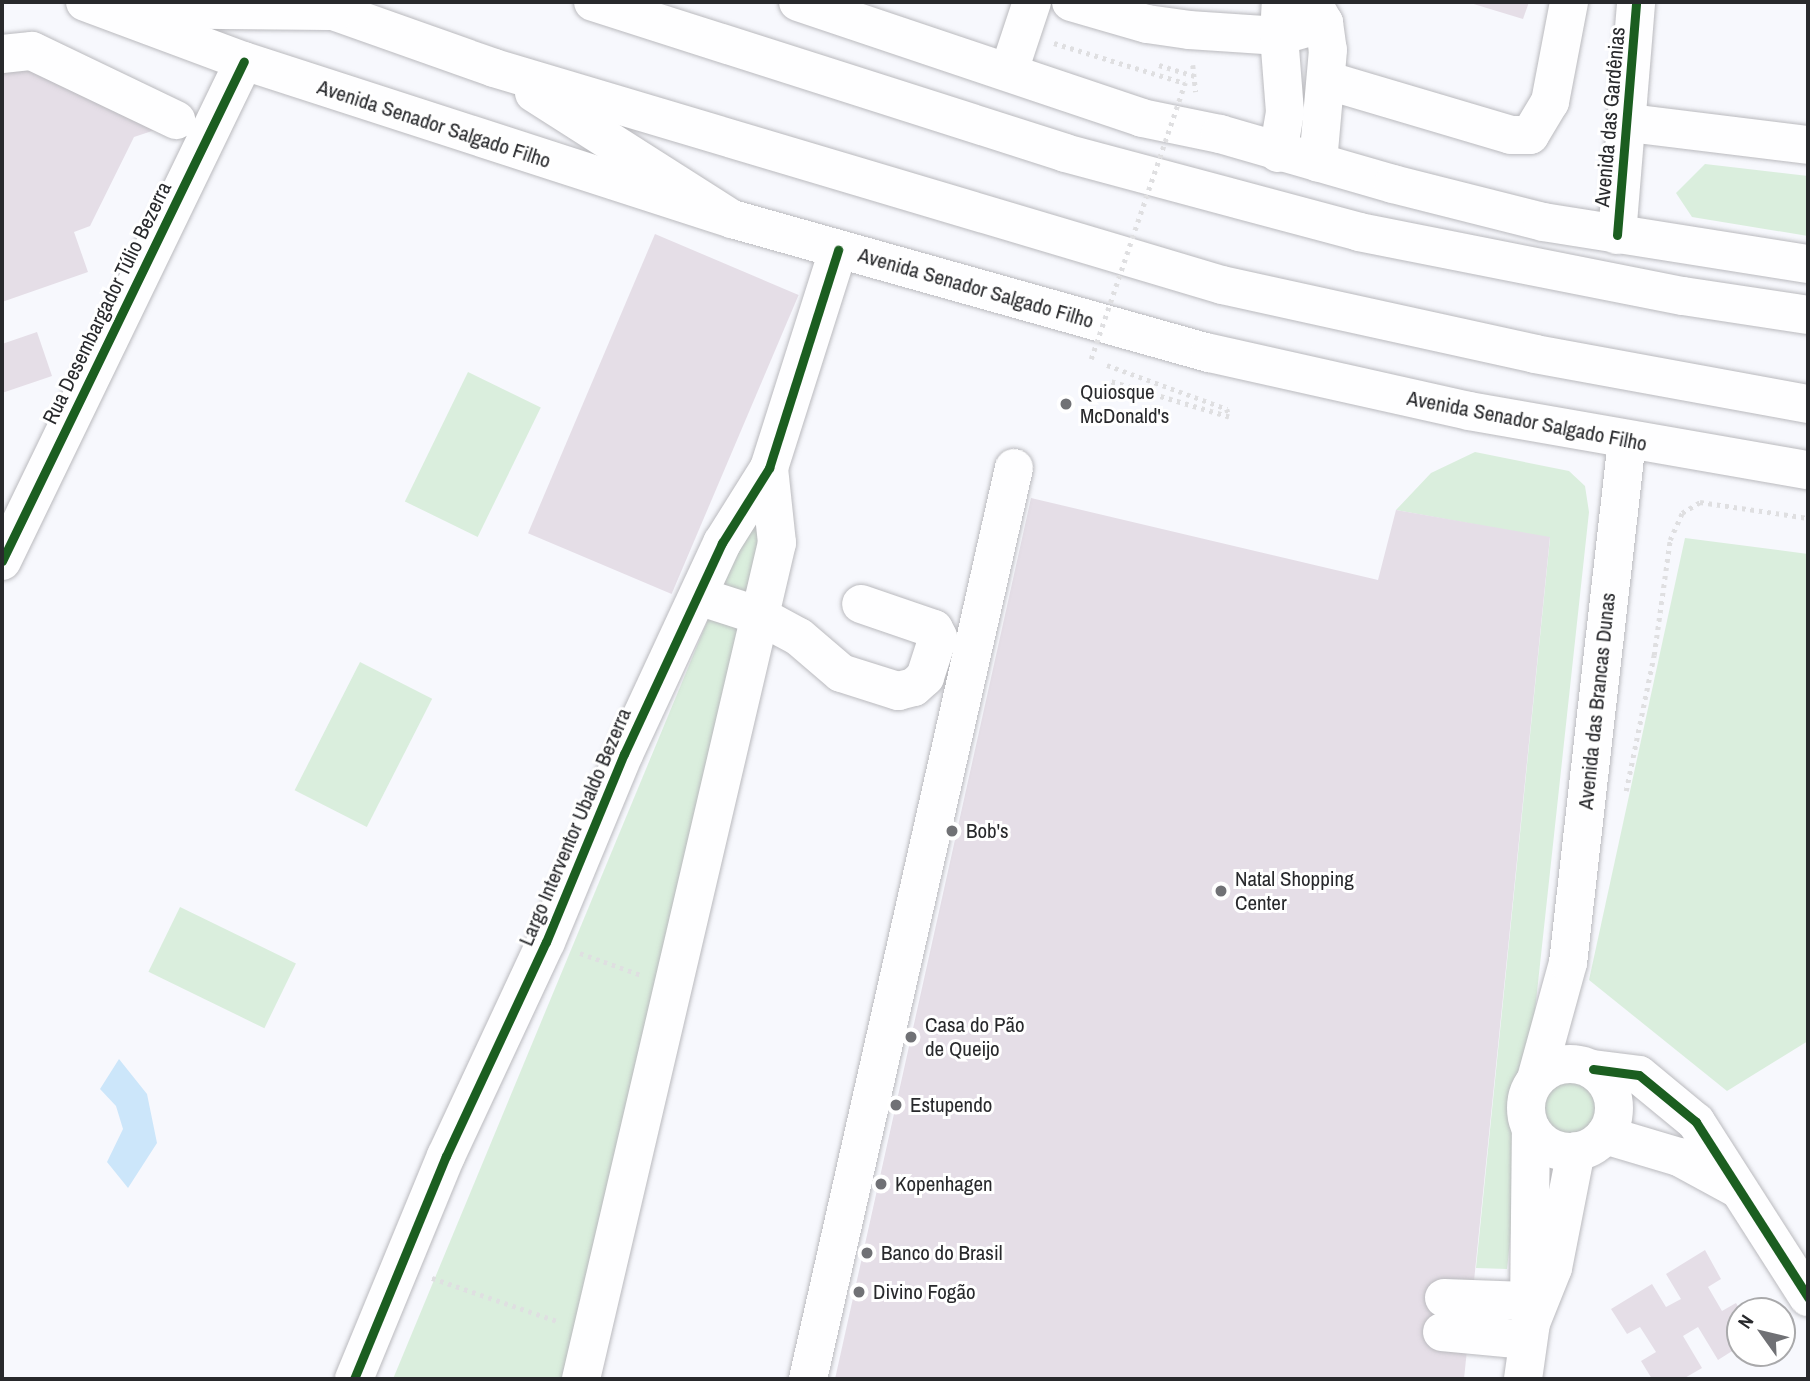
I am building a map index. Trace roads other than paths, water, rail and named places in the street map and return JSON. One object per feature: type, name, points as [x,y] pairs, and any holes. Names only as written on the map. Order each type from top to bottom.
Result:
[{"type":"main road","points":[[593,2],[1065,153],[1359,232],[1683,296],[1808,316]]},
{"type":"main road","points":[[798,2],[1142,118],[1220,134],[1278,153],[1543,222],[1808,264]]},
{"type":"main road","points":[[1009,71],[1032,2]]},
{"type":"main road","points":[[1071,2],[1147,24],[1280,19],[1318,12],[1329,81],[1318,163]]},
{"type":"main road","points":[[1329,81],[1511,135],[1530,135],[1550,102],[1569,2]]},
{"type":"main road","name":"Avenida das Gardênias","points":[[1617,235],[1629,123],[1636,2]]},
{"type":"main road","points":[[98,6],[322,6],[494,68],[1222,285],[1535,354],[1808,404]]},
{"type":"main road","name":"Avenida Senador Salgado Filho","points":[[98,6],[244,61],[732,219],[1257,365],[1627,440],[1808,471]]},
{"type":"main road","points":[[1278,153],[1285,112],[1280,19]]},
{"type":"main road","points":[[2,54],[32,51],[176,120]]},
{"type":"main road","name":"Rua Desembargador Túlio Bezerra","points":[[2,561],[244,61]]},
{"type":"main road","points":[[494,68],[732,219]]},
{"type":"main road","points":[[1629,123],[1808,145]]},
{"type":"main road","name":"Largo Interventor Ubaldo Bezerra","points":[[354,1379],[446,1156],[546,942],[694,603],[742,506],[769,468],[838,250]]},
{"type":"main road","name":"Avenida das Brancas Dunas","points":[[1536,1079],[1568,963],[1627,440]]},
{"type":"main road","name":"Largo Interventor Ubaldo Bezerra","points":[[581,1379],[777,543],[769,468]]},
{"type":"main road","points":[[808,1379],[1014,468]]},
{"type":"main road","points":[[694,603],[758,626],[796,657],[820,659],[841,673],[898,691],[914,687],[925,677],[938,636],[934,628],[861,604]]},
{"type":"main road","name":"Avenida das Brancas Dunas","points":[[1568,963],[1584,1067]]},
{"type":"main road","points":[[1523,1379],[1528,1321],[1531,1129],[1527,1101],[1536,1079],[1554,1067],[1627,1071],[1661,1091],[1696,1122],[1808,1297]]},
{"type":"main road","points":[[1528,1321],[1553,1268],[1590,1143],[1614,1105],[1610,1090],[1584,1067]]},
{"type":"main road","points":[[1531,1129],[1555,1150],[1590,1143],[1679,1157],[1740,1190]]},
{"type":"main road","points":[[1443,1315],[1528,1321]]},
{"type":"water","points":[[119,1059],[147,1094],[157,1143],[128,1188],[107,1162],[123,1129],[116,1106],[100,1089]]},
{"type":"place","name":"Quiosque McDonald's","points":[[1066,404]]},
{"type":"place","name":"Bob's","points":[[952,831]]},
{"type":"place","name":"Natal Shopping Center","points":[[1221,891]]},
{"type":"place","name":"Casa do Pão de Queijo","points":[[911,1037]]},
{"type":"place","name":"Estupendo","points":[[896,1105]]},
{"type":"place","name":"Kopenhagen","points":[[881,1184]]},
{"type":"place","name":"Banco do Brasil","points":[[867,1253]]},
{"type":"place","name":"Divino Fogão","points":[[859,1292]]}]
